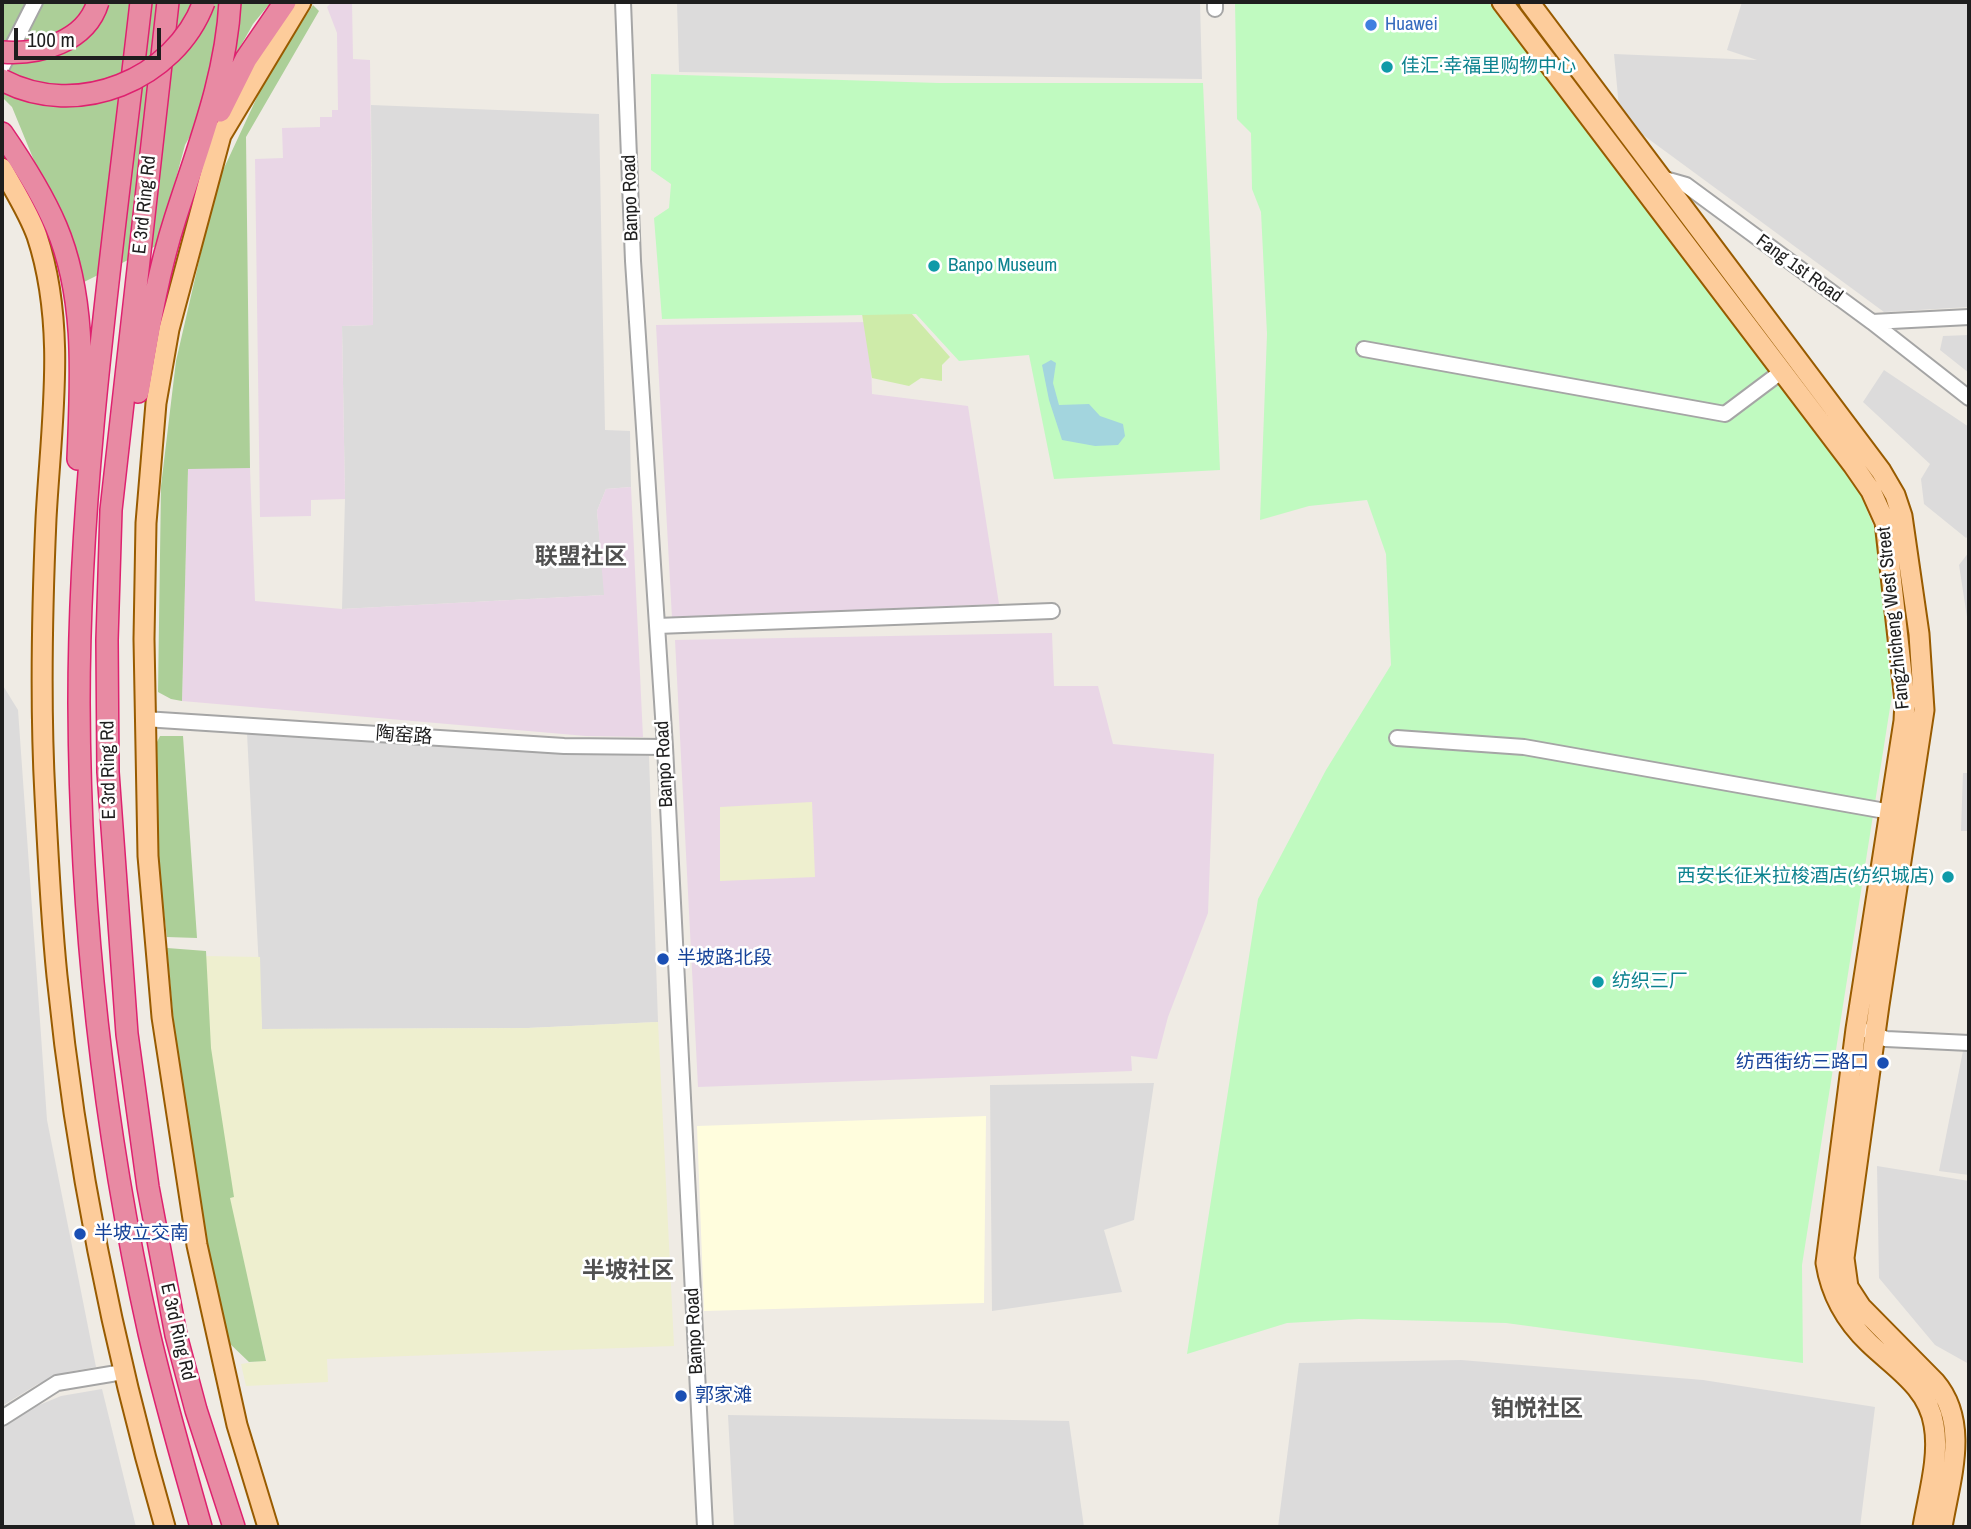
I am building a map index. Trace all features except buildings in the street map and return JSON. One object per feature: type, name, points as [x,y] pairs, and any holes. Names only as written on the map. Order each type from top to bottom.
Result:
[{"type":"highway","points":[[2,52],[30,54],[55,46],[79,31],[98,2]]},
{"type":"highway","points":[[108,295],[103,259],[127,2]]},
{"type":"highway","name":"E 3rd Ring Rd","points":[[141,2],[88,499],[79,700],[86,865],[108,1102],[149,1332],[201,1527]]},
{"type":"highway","name":"E 3rd Ring Rd","points":[[168,2],[111,510],[107,640],[108,772],[127,1034],[148,1187],[176,1335],[196,1410],[234,1527]]},
{"type":"highway","points":[[2,80],[41,93],[72,96],[123,85],[147,73],[176,49],[191,29],[204,2]]},
{"type":"highway","points":[[111,510],[127,457],[153,303],[175,220],[202,147],[220,76],[230,2]]},
{"type":"highway","points":[[202,147],[246,59],[285,2]]},
{"type":"highway","points":[[2,133],[36,187],[56,227],[73,285],[81,354],[70,648],[79,700]]},
{"type":"main road","points":[[268,1527],[237,1425],[197,1245],[176,1126],[152,911],[144,719],[146,523],[156,403],[169,329],[220,135],[301,2]]},
{"type":"main road","name":"Fangzhicheng West Street","points":[[1502,2],[1881,471],[1899,504],[1919,634],[1924,710],[1826,1264],[1829,1279],[1846,1317],[1912,1382],[1931,1409],[1935,1446],[1923,1527]]},
{"type":"main road","name":"Fangzhicheng West Street","points":[[1529,2],[1781,372],[1864,479],[1885,522],[1905,701],[1866,1030],[1845,1271],[1848,1287],[1861,1307],[1945,1393],[1951,1409],[1956,1440],[1942,1527]]},
{"type":"main road","points":[[2,168],[36,234],[49,283],[56,341],[46,522],[43,663],[45,792],[55,949],[81,1154],[100,1268],[122,1372],[165,1527]]},
{"type":"street","points":[[2,67],[36,2]]},
{"type":"street","name":"Banpo Road","points":[[623,2],[633,261],[665,747],[705,1527]]},
{"type":"street","name":"Fang 1st Road","points":[[1650,182],[1686,185],[1872,322],[1969,398]]},
{"type":"street","points":[[1872,322],[1969,317]]},
{"type":"street","points":[[1364,349],[1725,414],[1781,372]]},
{"type":"street","points":[[657,626],[1052,611]]},
{"type":"street","name":"陶窑路","points":[[144,719],[564,746],[665,747]]},
{"type":"street","points":[[1397,738],[1524,747],[1891,812]]},
{"type":"street","points":[[1866,1030],[1886,1040],[1969,1043]]},
{"type":"street","points":[[2,1418],[57,1383],[122,1372]]},
{"type":"shaded area","points":[[332,2],[352,2],[353,59],[370,60],[373,325],[342,326],[345,499],[311,500],[311,516],[260,517],[255,159],[283,158],[282,128],[320,127],[320,117],[332,117],[332,110],[338,110],[337,33],[327,7]]},
{"type":"shaded area","points":[[677,2],[1200,2],[1202,79],[679,72]]},
{"type":"shaded area","points":[[1742,2],[1969,2],[1969,307],[1884,312],[1620,118],[1614,54],[1757,60],[1727,50]]},
{"type":"shaded area","points":[[371,105],[599,114],[605,430],[630,431],[631,487],[606,489],[597,511],[605,595],[342,609],[345,499],[342,326],[373,325]]},
{"type":"shaded area","points":[[870,322],[872,394],[968,406],[999,604],[672,618],[656,325]]},
{"type":"shaded area","points":[[1969,335],[1969,373],[1940,350],[1943,336]]},
{"type":"shaded area","points":[[1884,370],[1969,427],[1969,535],[1966,538],[1924,504],[1921,479],[1930,464],[1863,402]]},
{"type":"shaded area","points":[[188,468],[250,468],[255,601],[342,609],[604,595],[597,511],[606,489],[631,487],[643,737],[586,736],[182,701]]},
{"type":"shaded area","points":[[1969,552],[1969,630],[1959,565]]},
{"type":"shaded area","points":[[1052,633],[1054,686],[1098,686],[1113,744],[1214,754],[1208,913],[1168,1017],[1157,1059],[1131,1056],[1132,1071],[698,1087],[675,640]]},
{"type":"shaded area","points":[[2,684],[18,710],[47,1120],[96,1367],[68,1372],[38,1384],[2,1406]]},
{"type":"shaded area","points":[[247,733],[649,756],[658,1022],[528,1028],[262,1029]]},
{"type":"shaded area","points":[[1963,773],[1969,773],[1969,831],[1961,831]]},
{"type":"shaded area","points":[[1969,1021],[1969,1175],[1939,1171]]},
{"type":"shaded area","points":[[1154,1083],[1134,1220],[1104,1230],[1122,1292],[992,1311],[990,1085]]},
{"type":"shaded area","points":[[986,1116],[984,1303],[704,1311],[697,1126]]},
{"type":"shaded area","points":[[1877,1166],[1969,1181],[1969,1364],[1935,1345],[1879,1278]]},
{"type":"shaded area","points":[[1461,1360],[1703,1380],[1875,1407],[1860,1527],[1278,1527],[1299,1363]]},
{"type":"shaded area","points":[[102,1389],[136,1527],[2,1527],[2,1427],[32,1408],[61,1396]]},
{"type":"shaded area","points":[[728,1415],[1069,1421],[1084,1527],[734,1527]]},
{"type":"green space","points":[[2,2],[271,2],[253,24],[185,145],[158,245],[84,282],[12,107],[2,97]]},
{"type":"green space","points":[[1235,2],[1488,2],[1855,481],[1876,532],[1892,695],[1802,1265],[1803,1363],[1506,1323],[1359,1319],[1287,1323],[1187,1354],[1258,899],[1326,770],[1391,665],[1386,554],[1367,500],[1309,506],[1260,520],[1267,334],[1261,212],[1252,189],[1251,133],[1237,119]]},
{"type":"green space","points":[[313,5],[319,11],[246,137],[250,468],[188,469],[182,701],[171,699],[158,692],[161,486],[176,361],[217,183],[266,78]]},
{"type":"green space","name":"Banpo Museum","points":[[651,74],[939,83],[1203,83],[1220,470],[1054,479],[1029,355],[959,361],[916,314],[662,319],[654,218],[669,208],[671,184],[651,170]]},
{"type":"green space","points":[[862,314],[912,314],[950,357],[942,365],[942,381],[921,378],[909,386],[872,378]]},
{"type":"green space","points":[[160,736],[183,736],[197,938],[167,937],[159,873],[153,750]]},
{"type":"green space","points":[[812,802],[815,877],[720,881],[720,807]]},
{"type":"green space","points":[[167,948],[206,951],[211,1048],[234,1197],[230,1198],[266,1361],[249,1362],[227,1341],[201,1227],[180,1091]]},
{"type":"green space","points":[[203,956],[260,957],[262,1029],[528,1028],[658,1022],[674,1346],[327,1359],[328,1382],[246,1386],[241,1364],[266,1360],[229,1198],[211,1062]]},
{"type":"water","points":[[1051,360],[1056,363],[1053,383],[1059,405],[1089,404],[1100,416],[1123,424],[1125,436],[1118,445],[1095,446],[1062,440],[1049,400],[1042,365]]},
{"type":"place","name":"Huawei","points":[[1371,25]]},
{"type":"place","name":"佳汇·幸福里购物中心","points":[[1387,67]]},
{"type":"place","name":"Banpo Museum","points":[[934,266]]},
{"type":"place","name":"西安长征米拉梭酒店(纺织城店)","points":[[1948,877]]},
{"type":"place","name":"半坡路北段","points":[[663,959]]},
{"type":"place","name":"纺织三厂","points":[[1598,982]]},
{"type":"place","name":"纺西街纺三路口","points":[[1883,1063]]},
{"type":"place","name":"半坡立交南","points":[[80,1234]]},
{"type":"place","name":"郭家滩","points":[[681,1396]]},
{"type":"district","name":"联盟社区","points":[[581,558]]},
{"type":"district","name":"半坡社区","points":[[628,1272]]},
{"type":"district","name":"铂悦社区","points":[[1537,1410]]}]
